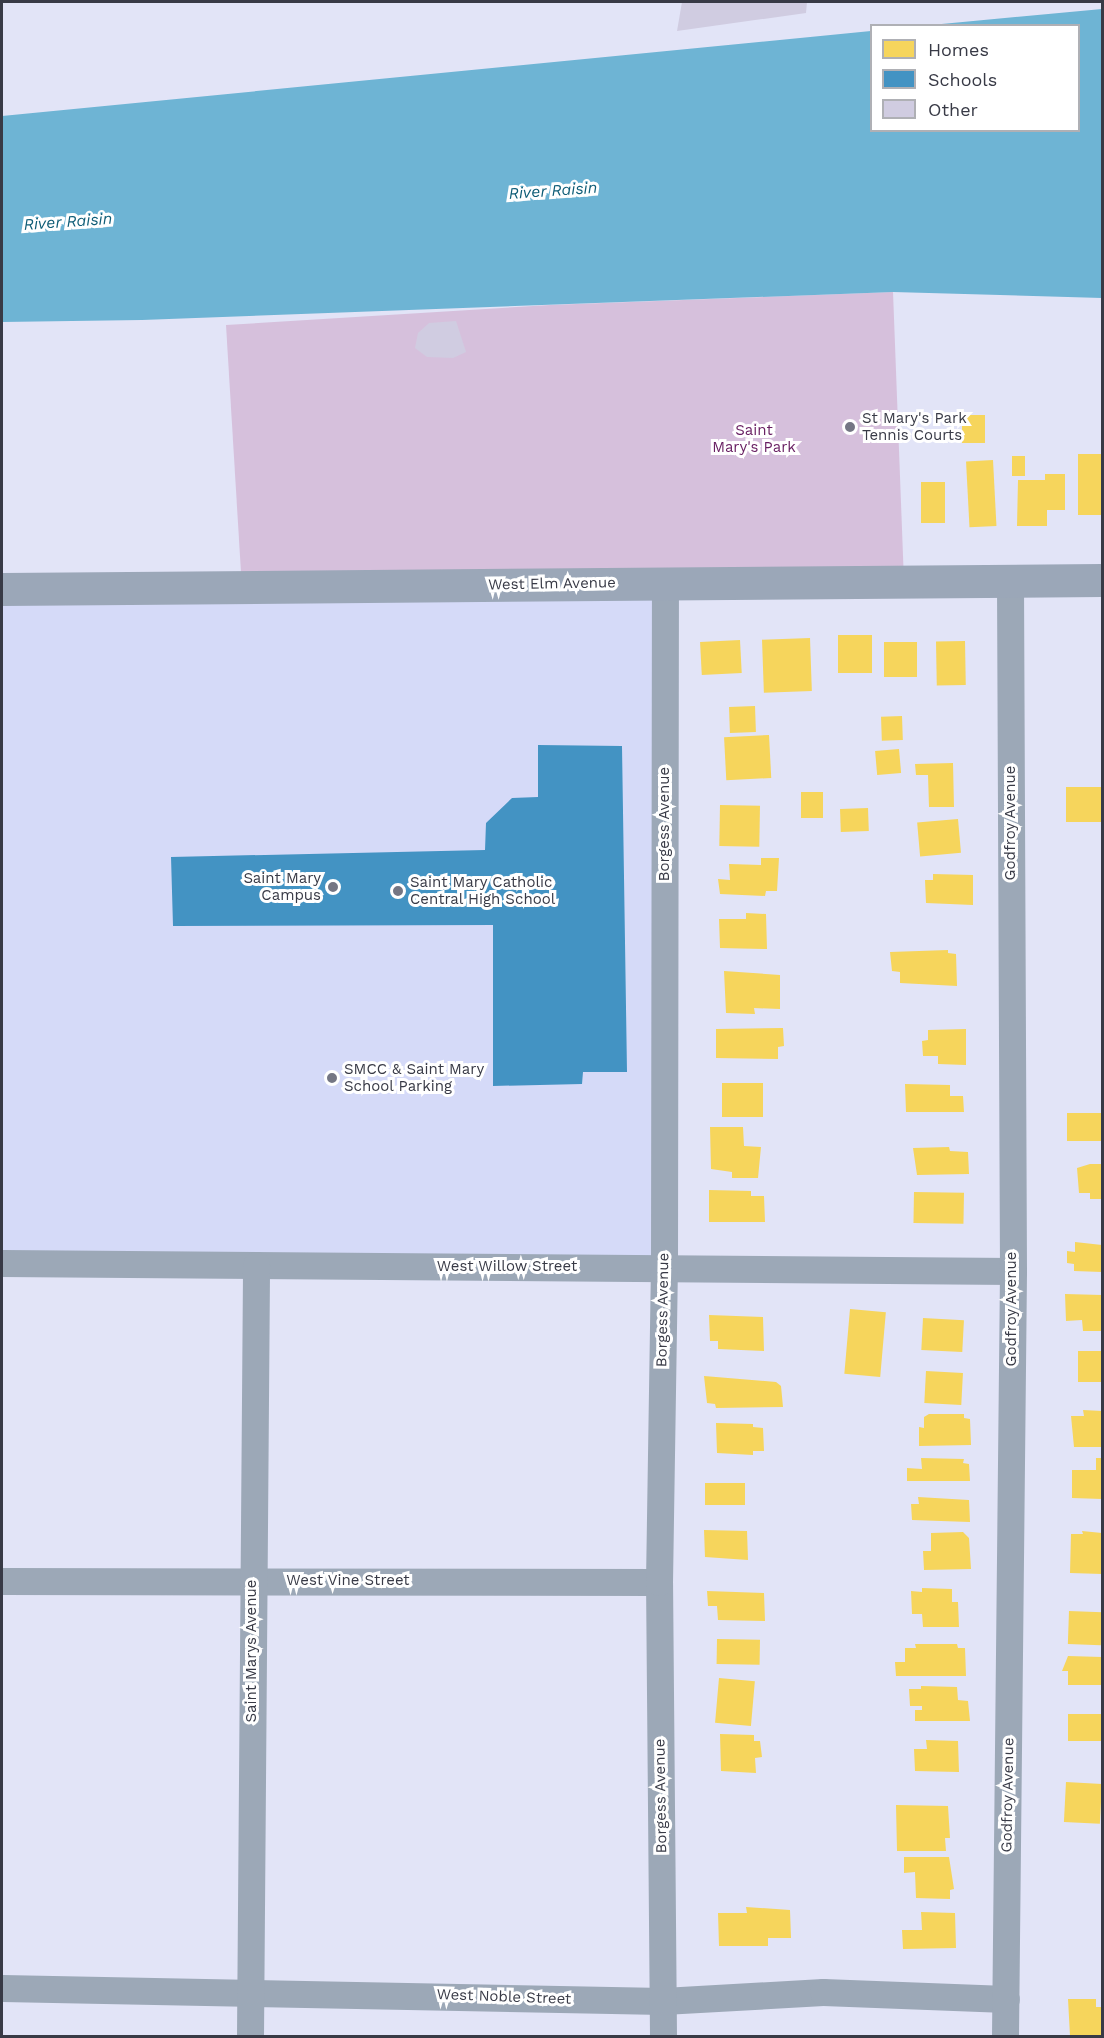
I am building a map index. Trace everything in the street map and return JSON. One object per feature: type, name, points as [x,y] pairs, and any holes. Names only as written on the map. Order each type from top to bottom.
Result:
[{"type":"street","name":"West Elm Avenue","points":[[2,589],[1102,580]]},
{"type":"street","name":"Godfroy Avenue","points":[[1005,2037],[1013,1271],[1010,581]]},
{"type":"street","name":"Borgess Avenue","points":[[663,2037],[659,1582],[664,1268],[665,583]]},
{"type":"street","name":"West Willow Street","points":[[2,1263],[1013,1271]]},
{"type":"street","name":"Saint Marys Avenue","points":[[250,2037],[256,1265]]},
{"type":"street","name":"West Vine Street","points":[[2,1581],[659,1582]]},
{"type":"street","name":"West Noble Street","points":[[2,1988],[250,1990],[663,2001],[822,1992],[1006,1999]]},
{"type":"shaded area","name":"Saint Mary Campus","points":[[2,583],[665,583],[665,1268],[2,1268]]},
{"type":"green space","name":"Saint Mary's Park","points":[[893,292],[904,582],[242,589],[226,325],[550,305]]},
{"type":"water","name":"River Raisin","points":[[1102,9],[1102,298],[893,292],[142,320],[2,322],[2,116],[870,31],[870,132],[1080,132],[1080,24],[942,24]]},
{"type":"building: Homes","points":[[962,415],[985,415],[985,443],[962,443]]},
{"type":"building: Homes","points":[[1078,454],[1102,454],[1102,515],[1078,515]]},
{"type":"building: Homes","points":[[1012,456],[1025,456],[1025,476],[1012,476]]},
{"type":"building: Homes","points":[[993,460],[996,526],[969,527],[966,461]]},
{"type":"building: Homes","points":[[1045,474],[1065,474],[1065,510],[1047,510],[1047,526],[1017,526],[1018,480],[1045,480]]},
{"type":"building: Homes","points":[[921,482],[945,482],[945,523],[921,523]]},
{"type":"building: Homes","points":[[838,635],[872,635],[872,673],[838,673]]},
{"type":"building: Homes","points":[[810,638],[812,691],[764,693],[762,640]]},
{"type":"building: Homes","points":[[740,640],[742,673],[702,675],[700,642]]},
{"type":"building: Homes","points":[[965,641],[966,685],[937,685],[936,642]]},
{"type":"building: Homes","points":[[884,642],[917,642],[917,677],[884,677]]},
{"type":"building: Homes","points":[[755,706],[756,732],[730,733],[729,707]]},
{"type":"building: Homes","points":[[902,716],[903,740],[882,741],[881,717]]},
{"type":"building: Homes","points":[[769,735],[771,778],[726,780],[724,737]]},
{"type":"building: Homes","points":[[899,749],[901,773],[877,775],[875,751]]},
{"type":"building: Homes","points":[[953,763],[954,807],[929,807],[928,775],[916,775],[915,764]]},
{"type":"building: Homes","points":[[1066,787],[1102,787],[1102,822],[1066,822]]},
{"type":"building: Homes","points":[[801,792],[823,792],[823,818],[801,818]]},
{"type":"building: Homes","points":[[720,805],[760,806],[759,847],[719,846]]},
{"type":"building: Homes","points":[[868,808],[869,831],[841,832],[840,809]]},
{"type":"building: Homes","points":[[958,819],[961,853],[920,856],[917,823]]},
{"type":"building: Homes","points":[[761,858],[779,858],[777,891],[766,891],[765,896],[720,894],[718,879],[730,880],[729,864],[761,865]]},
{"type":"building: Homes","points":[[933,874],[973,875],[973,905],[926,903],[925,880],[933,880]]},
{"type":"building: Homes","points":[[746,913],[766,914],[767,949],[720,948],[719,919],[746,919]]},
{"type":"building: Homes","points":[[948,950],[948,953],[956,954],[957,986],[900,983],[900,972],[892,971],[890,952]]},
{"type":"building: Homes","points":[[724,971],[780,975],[780,1009],[754,1008],[755,1014],[726,1013]]},
{"type":"building: Homes","points":[[783,1028],[784,1046],[778,1047],[778,1059],[716,1058],[716,1029]]},
{"type":"building: Homes","points":[[966,1029],[966,1065],[938,1064],[938,1056],[923,1056],[922,1041],[928,1040],[928,1030]]},
{"type":"building: Homes","points":[[722,1083],[763,1083],[763,1117],[722,1117]]},
{"type":"building: Homes","points":[[905,1084],[950,1085],[950,1096],[963,1096],[964,1112],[906,1112]]},
{"type":"building: Homes","points":[[1067,1113],[1102,1113],[1102,1141],[1067,1141]]},
{"type":"building: Homes","points":[[710,1127],[743,1127],[744,1146],[761,1147],[758,1178],[732,1178],[732,1172],[711,1169]]},
{"type":"building: Homes","points":[[949,1147],[950,1151],[968,1152],[969,1174],[917,1175],[913,1148]]},
{"type":"building: Homes","points":[[1090,1164],[1102,1164],[1102,1199],[1090,1199],[1090,1193],[1079,1193],[1077,1168]]},
{"type":"building: Homes","points":[[709,1190],[751,1191],[751,1196],[764,1196],[765,1222],[709,1222]]},
{"type":"building: Homes","points":[[914,1192],[964,1193],[963,1224],[913,1223]]},
{"type":"building: Homes","points":[[1075,1242],[1102,1245],[1102,1272],[1074,1271],[1074,1264],[1067,1263],[1067,1251],[1075,1252]]},
{"type":"building: Homes","points":[[1065,1294],[1102,1295],[1102,1331],[1083,1331],[1082,1320],[1066,1321]]},
{"type":"building: Homes","points":[[850,1309],[886,1312],[880,1377],[844,1374]]},
{"type":"building: Homes","points":[[709,1315],[763,1317],[764,1351],[718,1349],[718,1341],[710,1341]]},
{"type":"building: Homes","points":[[923,1318],[964,1320],[962,1352],[921,1350]]},
{"type":"building: Homes","points":[[1078,1351],[1102,1351],[1102,1382],[1078,1382]]},
{"type":"building: Homes","points":[[926,1371],[963,1373],[961,1405],[924,1403]]},
{"type":"building: Homes","points":[[704,1376],[776,1382],[781,1386],[783,1407],[716,1408],[715,1404],[707,1403]]},
{"type":"building: Homes","points":[[1083,1410],[1102,1411],[1102,1447],[1074,1447],[1071,1416],[1084,1416]]},
{"type":"building: Homes","points":[[929,1414],[964,1414],[964,1418],[970,1419],[971,1445],[919,1446],[919,1427],[924,1428],[924,1417]]},
{"type":"building: Homes","points":[[716,1423],[753,1424],[753,1427],[763,1428],[764,1451],[753,1451],[753,1455],[717,1453]]},
{"type":"building: Homes","points":[[921,1458],[964,1459],[963,1463],[969,1464],[970,1481],[907,1481],[907,1468],[922,1469]]},
{"type":"building: Homes","points":[[1096,1458],[1102,1458],[1102,1499],[1072,1498],[1072,1470],[1096,1470]]},
{"type":"building: Homes","points":[[705,1483],[745,1483],[745,1505],[705,1505]]},
{"type":"building: Homes","points":[[918,1497],[969,1500],[970,1522],[912,1520],[911,1504],[919,1504]]},
{"type":"building: Homes","points":[[704,1530],[747,1531],[748,1560],[705,1557]]},
{"type":"building: Homes","points":[[1082,1531],[1102,1533],[1102,1574],[1070,1573],[1071,1534],[1083,1534]]},
{"type":"building: Homes","points":[[963,1532],[969,1538],[971,1569],[924,1570],[923,1551],[931,1551],[931,1533]]},
{"type":"building: Homes","points":[[922,1588],[952,1589],[952,1602],[958,1602],[959,1627],[923,1627],[922,1614],[912,1614],[911,1591],[922,1592]]},
{"type":"building: Homes","points":[[707,1591],[764,1593],[765,1621],[718,1620],[717,1606],[708,1606]]},
{"type":"building: Homes","points":[[1069,1611],[1102,1612],[1101,1645],[1068,1644]]},
{"type":"building: Homes","points":[[717,1639],[760,1640],[760,1665],[717,1664]]},
{"type":"building: Homes","points":[[915,1644],[957,1644],[958,1648],[965,1648],[966,1676],[896,1676],[895,1662],[905,1662],[905,1648],[916,1648]]},
{"type":"building: Homes","points":[[1068,1656],[1102,1657],[1102,1685],[1068,1685],[1068,1671],[1062,1671]]},
{"type":"building: Homes","points":[[719,1678],[755,1681],[751,1726],[715,1723]]},
{"type":"building: Homes","points":[[921,1686],[957,1687],[958,1700],[968,1701],[970,1721],[915,1721],[915,1710],[922,1710],[922,1706],[910,1706],[909,1689],[921,1689]]},
{"type":"building: Homes","points":[[1068,1714],[1102,1714],[1102,1741],[1068,1741]]},
{"type":"building: Homes","points":[[720,1734],[754,1735],[754,1741],[760,1741],[762,1757],[755,1758],[756,1773],[721,1771]]},
{"type":"building: Homes","points":[[926,1740],[958,1741],[959,1772],[915,1771],[914,1749],[927,1749]]},
{"type":"building: Homes","points":[[1066,1782],[1102,1784],[1100,1824],[1064,1822]]},
{"type":"building: Homes","points":[[896,1805],[948,1806],[950,1838],[945,1838],[946,1851],[897,1851]]},
{"type":"building: Homes","points":[[904,1857],[949,1857],[954,1889],[950,1890],[950,1899],[916,1898],[915,1872],[904,1873]]},
{"type":"building: Homes","points":[[746,1907],[790,1910],[791,1938],[768,1938],[768,1946],[719,1946],[718,1913],[747,1913]]},
{"type":"building: Homes","points":[[921,1912],[955,1913],[956,1948],[903,1949],[902,1930],[922,1930]]},
{"type":"building: Homes","points":[[1068,1999],[1096,1999],[1096,2007],[1101,2007],[1102,2036],[1070,2036]]},
{"type":"building: Schools","name":"Saint Mary Catholic Central High School","points":[[538,745],[622,746],[627,1072],[583,1072],[582,1084],[493,1086],[493,925],[173,926],[171,857],[485,850],[486,823],[512,798],[538,797]]},
{"type":"building: Other","points":[[682,2],[807,2],[806,13],[677,31]]},
{"type":"building: Other","points":[[456,321],[466,352],[453,358],[427,357],[415,348],[418,333],[429,323]]},
{"type":"place","name":"St Mary's Park Tennis Courts","points":[[850,427]]},
{"type":"place","name":"Saint Mary Campus","points":[[333,887]]},
{"type":"place","name":"Saint Mary Catholic Central High School","points":[[398,891]]},
{"type":"place","name":"SMCC & Saint Mary School Parking","points":[[332,1078]]}]
